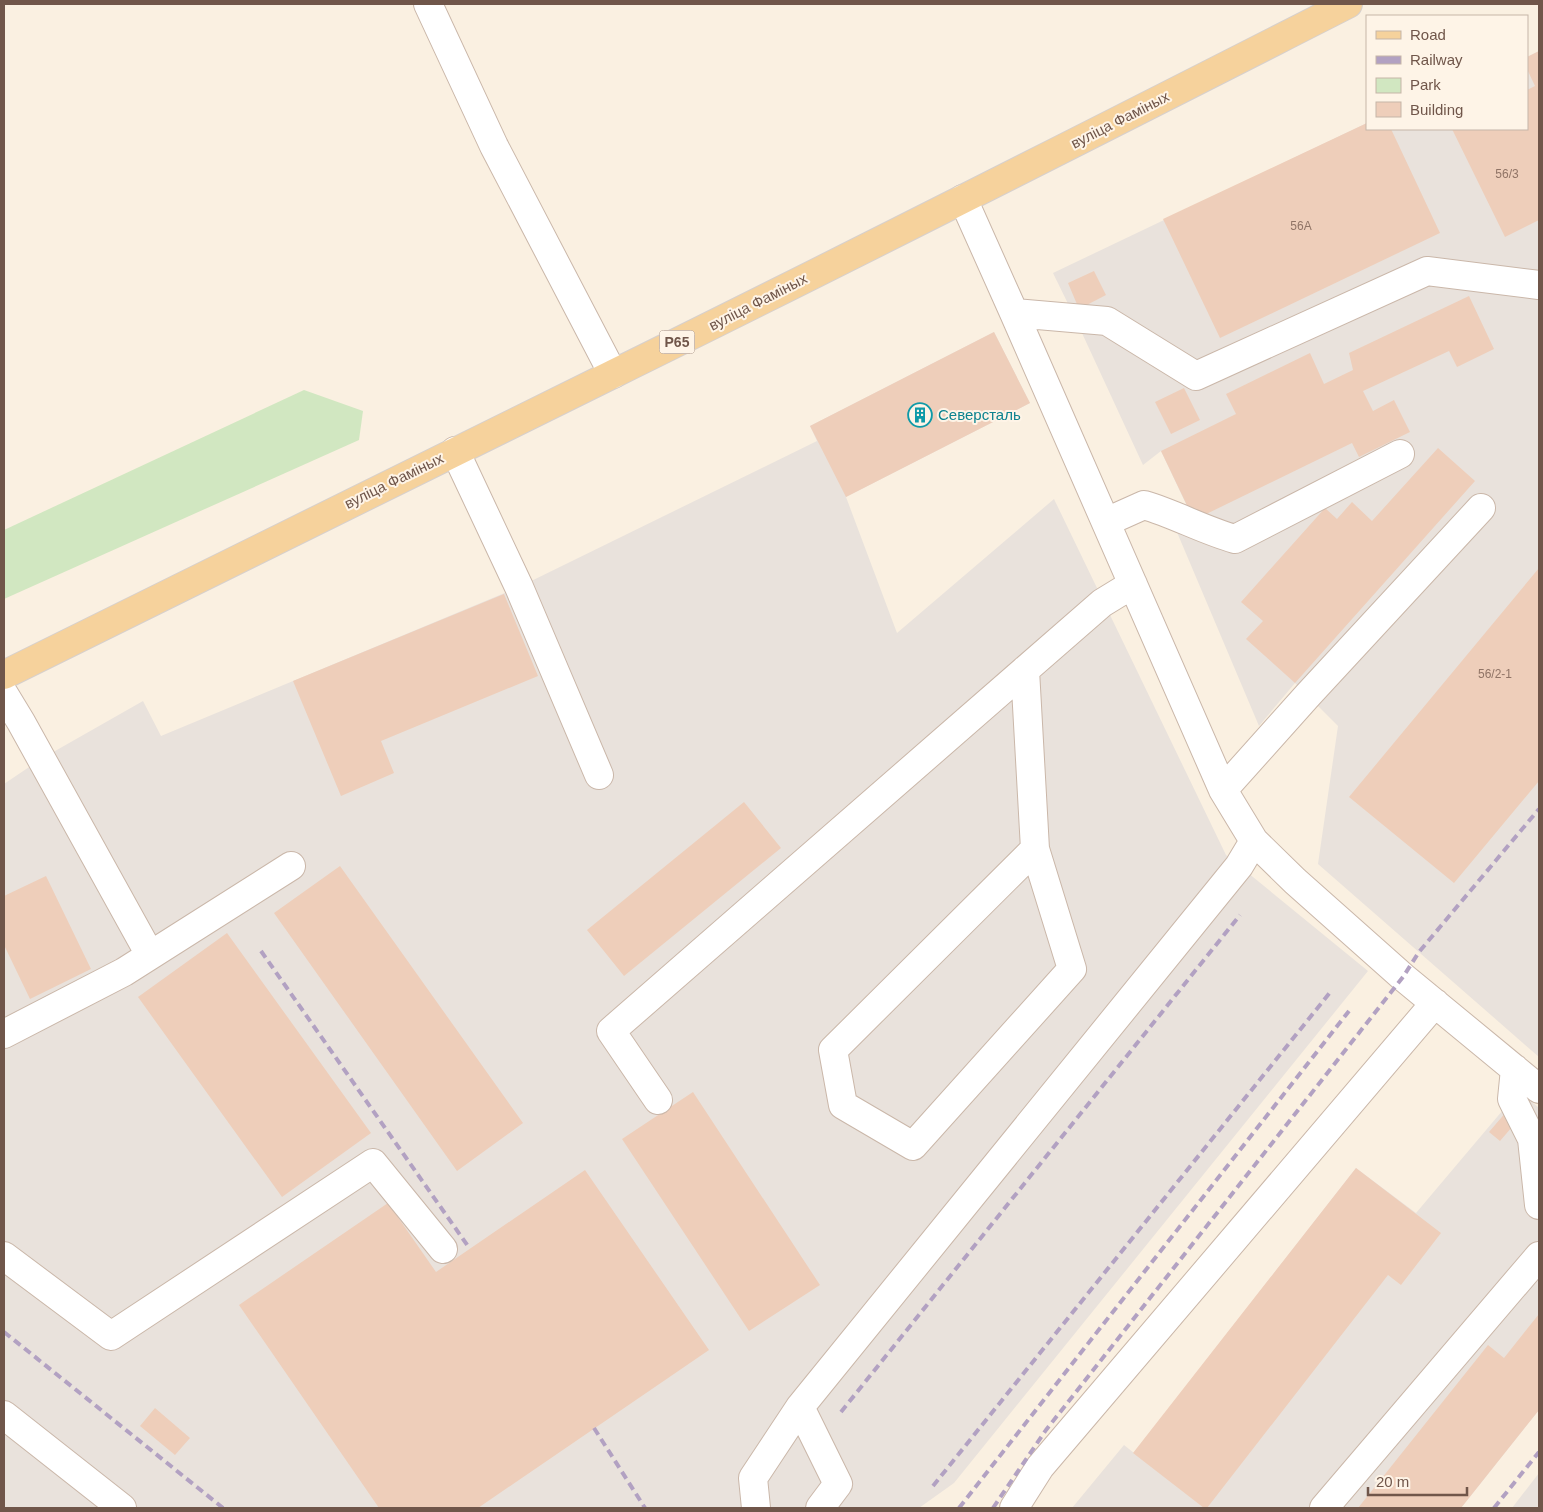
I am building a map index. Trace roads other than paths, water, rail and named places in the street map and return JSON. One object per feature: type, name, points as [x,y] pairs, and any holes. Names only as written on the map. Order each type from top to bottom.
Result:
[{"type":"main road","name":"вуліца Фаміных","points":[[4,675],[613,374],[1348,4]]},
{"type":"street","points":[[428,4],[494,146],[613,374]]},
{"type":"street","points":[[963,199],[1223,790],[1254,841],[1295,881],[1435,1003],[1539,1089]]},
{"type":"street","points":[[1014,313],[1108,322],[1196,376],[1427,270],[1539,285]]},
{"type":"street","points":[[454,451],[519,587],[599,775]]},
{"type":"street","points":[[1106,522],[1144,505],[1168,512],[1212,532],[1234,539],[1400,454]]},
{"type":"street","points":[[1223,790],[1481,508]]},
{"type":"street","points":[[658,1100],[612,1032],[1102,603],[1133,584]]},
{"type":"street","points":[[1025,670],[1035,849],[1072,969],[913,1146],[843,1105],[833,1050],[1035,849]]},
{"type":"street","points":[[4,694],[150,955]]},
{"type":"street","points":[[756,1508],[753,1478],[800,1407],[1239,866],[1254,841]]},
{"type":"street","points":[[4,1034],[124,972],[291,866]]},
{"type":"street","points":[[1014,1508],[1040,1467],[1435,1003]]},
{"type":"street","points":[[1515,1069],[1512,1099],[1532,1139],[1539,1205]]},
{"type":"street","points":[[4,1256],[111,1336],[373,1163],[443,1249]]},
{"type":"street","points":[[1324,1508],[1539,1256]]},
{"type":"street","points":[[800,1407],[838,1484],[820,1508]]},
{"type":"street","points":[[4,1415],[122,1508]]},
{"type":"railway","points":[[993,1508],[1046,1430],[1403,977],[1419,952],[1539,809]]},
{"type":"railway","points":[[841,1412],[1240,915]]},
{"type":"railway","points":[[261,951],[470,1249]]},
{"type":"railway","points":[[933,1486],[1332,990]]},
{"type":"railway","points":[[959,1508],[1349,1011]]},
{"type":"railway","points":[[4,1332],[223,1508]]},
{"type":"railway","points":[[594,1428],[645,1508]]},
{"type":"railway","points":[[1494,1508],[1539,1452]]},
{"type":"place","name":"Северсталь","points":[[920,415]]}]
